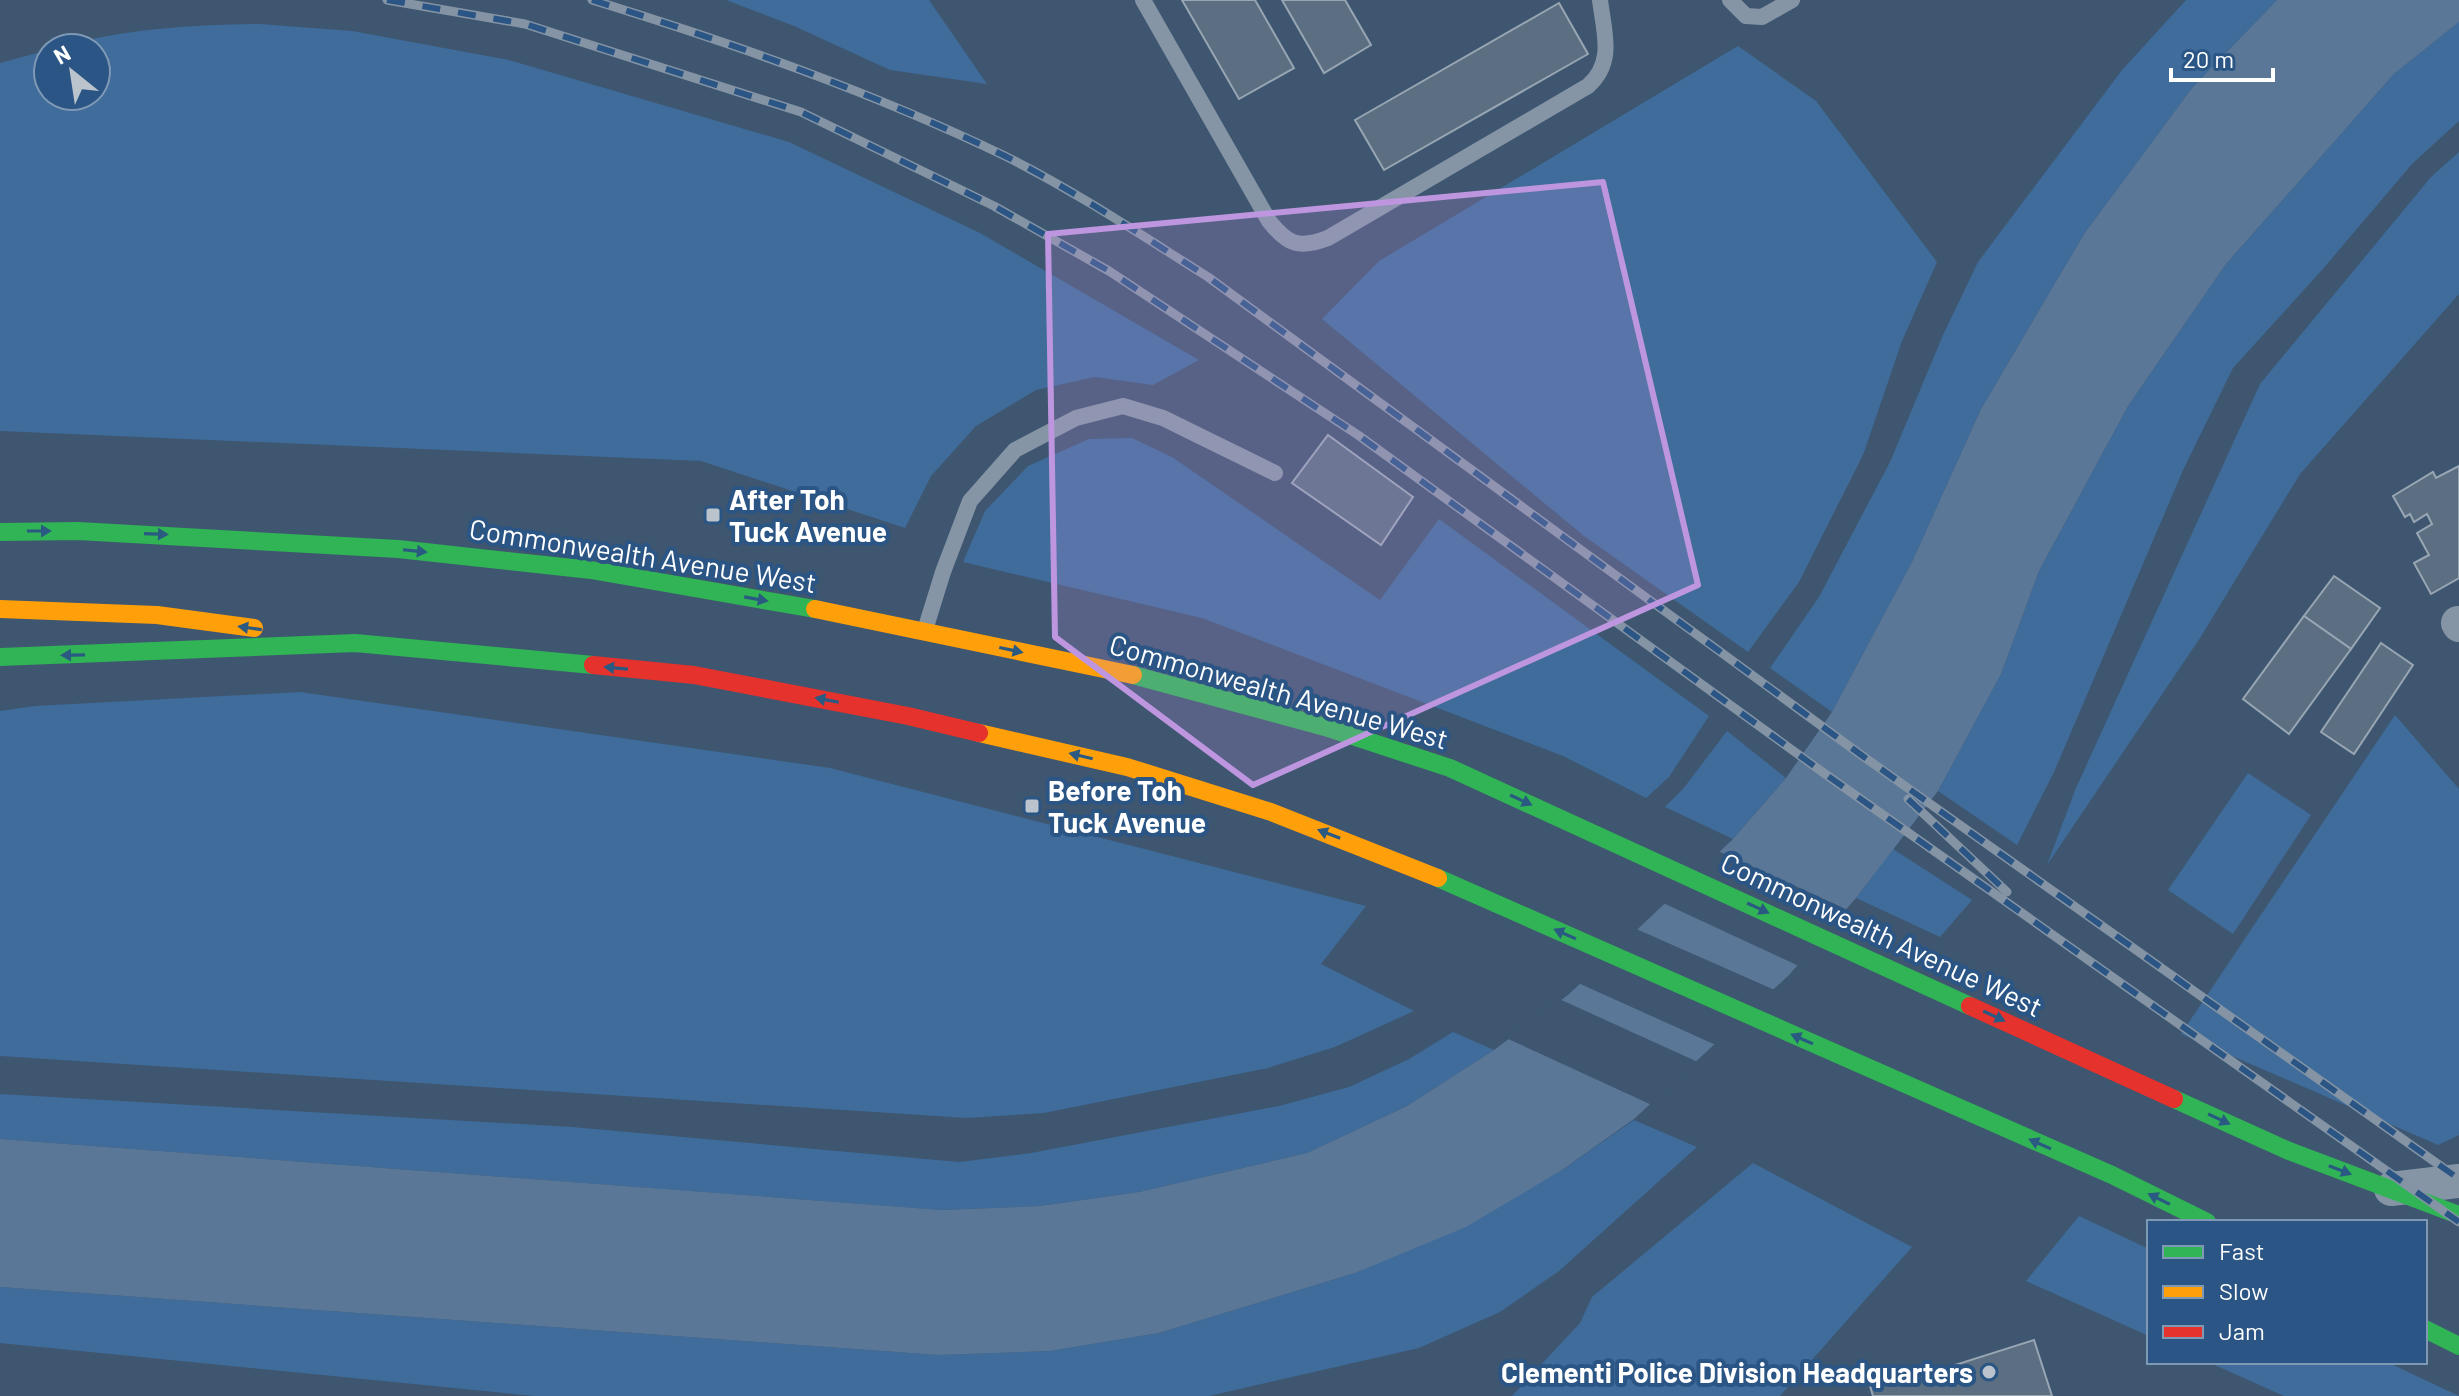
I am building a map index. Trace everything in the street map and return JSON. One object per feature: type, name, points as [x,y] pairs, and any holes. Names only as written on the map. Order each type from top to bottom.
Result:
[{"type":"main road","name":"Commonwealth Avenue West","points":[[0,532],[78,531],[208,537],[398,549],[576,568],[812,608],[1166,682],[1325,727],[1450,768],[2289,1151],[2459,1215]]},
{"type":"main road","points":[[0,609],[157,615],[355,643],[694,675],[908,716],[1127,767],[1271,812],[1401,862],[2112,1175],[2203,1220]]},
{"type":"main road","points":[[0,657],[355,643]]},
{"type":"main road","points":[[2427,1330],[2459,1346]]},
{"type":"street","points":[[2391,1189],[2459,1181]]},
{"type":"lane","points":[[1143,0],[1269,221],[1280,235],[1295,245],[1311,245],[1588,86],[1600,75],[1605,64],[1600,0]]},
{"type":"lane","points":[[1730,0],[1746,16],[1762,17],[1792,0]]},
{"type":"lane","points":[[925,632],[943,572],[970,501],[1015,450],[1076,418],[1123,406],[1163,418],[1275,473]]},
{"type":"highlighted area","points":[[1603,182],[1698,585],[1253,785],[1055,637],[1048,234]]},
{"type":"shaded area","points":[[726,0],[929,0],[987,84],[890,70],[794,26]]},
{"type":"shaded area","points":[[2186,0],[2277,0],[2192,88],[2084,234],[1981,409],[1912,562],[1832,712],[1770,668],[1819,597],[1890,462],[1943,335],[1978,262],[2122,70]]},
{"type":"shaded area","points":[[2277,0],[2459,0],[2459,22],[2394,74],[2226,264],[2128,406],[2039,571],[2001,674],[1938,791],[1856,898],[1789,975],[1634,1119],[1562,1170],[1466,1227],[1355,1273],[1159,1333],[1050,1351],[938,1355],[0,1287],[0,1139],[942,1210],[1040,1206],[1139,1192],[1307,1153],[1407,1106],[1494,1050],[1568,995],[1733,839],[1786,778],[1832,712],[1912,562],[1981,409],[2084,234],[2192,88]]},
{"type":"shaded area","points":[[2459,22],[2459,121],[2412,164],[2233,368],[2184,468],[2054,772],[2017,845],[1938,791],[2001,674],[2039,571],[2128,406],[2226,264],[2394,74]]},
{"type":"shaded area","points":[[259,24],[352,31],[509,60],[789,142],[980,233],[1199,360],[1153,385],[1095,377],[1036,390],[976,426],[931,476],[905,528],[701,461],[0,431],[0,63],[32,54],[32,112],[112,112],[112,35]]},
{"type":"shaded area","points":[[1738,46],[1816,101],[1937,262],[1902,341],[1863,455],[1799,582],[1748,652],[1584,536],[1322,319],[1379,261]]},
{"type":"shaded area","points":[[2459,152],[2459,294],[2300,474],[2200,638],[2047,865],[2076,788],[2260,384],[2431,177]]},
{"type":"shaded area","points":[[1132,438],[1172,457],[1380,600],[1439,519],[1709,716],[1669,777],[1646,798],[1563,756],[1202,618],[963,562],[985,511],[1028,466],[1089,439]]},
{"type":"shaded area","points":[[300,692],[830,768],[1366,906],[1321,964],[1414,1011],[1335,1047],[1268,1068],[1044,1113],[967,1118],[0,1056],[0,711],[35,706]]},
{"type":"shaded area","points":[[2395,715],[2459,789],[2459,1135],[2438,1145],[2181,1034]]},
{"type":"shaded area","points":[[1727,731],[1786,778],[1733,839],[1665,807],[1683,789]]},
{"type":"shaded area","points":[[2248,773],[2311,815],[2233,934],[2168,890]]},
{"type":"shaded area","points":[[1893,849],[1972,900],[1940,937],[1856,898]]},
{"type":"shaded area","points":[[1453,1032],[1494,1050],[1407,1106],[1307,1153],[1139,1192],[1040,1206],[941,1210],[0,1139],[0,1094],[572,1127],[959,1162],[1031,1153],[1279,1106],[1349,1087],[1409,1059]]},
{"type":"shaded area","points":[[1634,1120],[1697,1147],[1559,1271],[1500,1312],[1419,1348],[1209,1396],[534,1396],[0,1343],[0,1287],[938,1355],[1050,1351],[1159,1333],[1355,1273],[1562,1170]]},
{"type":"shaded area","points":[[1753,1163],[1912,1247],[1780,1396],[1512,1396],[1580,1323],[1592,1297]]},
{"type":"shaded area","points":[[2079,1216],[2147,1248],[2147,1335],[2026,1281]]},
{"type":"shaded area","points":[[2212,1364],[2391,1364],[2459,1396],[2284,1396]]},
{"type":"pier","points":[[1716,850],[1850,911],[1801,967],[1661,902]]},
{"type":"pier","points":[[1634,928],[1777,991],[1718,1046],[1576,982]]},
{"type":"pier","points":[[1557,998],[1700,1063],[1654,1106],[1504,1037]]},
{"type":"building","points":[[1182,0],[1255,0],[1294,68],[1239,99]]},
{"type":"building","points":[[1282,0],[1345,0],[1371,45],[1324,73]]},
{"type":"building","points":[[1559,3],[1588,54],[1384,170],[1355,120]]},
{"type":"building","points":[[1328,435],[1413,497],[1381,545],[1292,483]]},
{"type":"building","points":[[2459,466],[2459,578],[2431,594],[2414,563],[2429,555],[2417,533],[2432,524],[2427,514],[2414,522],[2410,514],[2405,517],[2393,496],[2433,472],[2436,478]]},
{"type":"building","points":[[2334,576],[2380,608],[2351,649],[2304,616]]},
{"type":"building","points":[[2304,616],[2351,649],[2289,734],[2243,699]]},
{"type":"building","points":[[2381,643],[2413,665],[2354,754],[2321,732]]},
{"type":"building","name":"Clementi Police Division Headquarters","points":[[2034,1340],[2052,1396],[1873,1396],[1868,1379],[1907,1366],[1911,1379]]},
{"type":"railway","points":[[387,0],[525,24],[801,112],[994,206],[1109,271],[1358,435],[1828,776],[2459,1222]]},
{"type":"railway","points":[[592,0],[749,51],[955,133],[1031,170],[1158,245],[1208,277],[1864,757],[2459,1179]]},
{"type":"railway","points":[[1908,799],[2007,892]]},
{"type":"traffic: fast","points":[[0,532],[78,531],[398,549],[591,570],[815,609]]},
{"type":"traffic: fast","points":[[0,657],[355,643],[593,665]]},
{"type":"traffic: fast","points":[[1133,675],[1325,727],[1450,768],[1970,1006]]},
{"type":"traffic: fast","points":[[1438,878],[2112,1175],[2203,1220]]},
{"type":"traffic: fast","points":[[2174,1099],[2289,1151],[2459,1215]]},
{"type":"traffic: fast","points":[[2427,1330],[2459,1346]]},
{"type":"traffic: slow","points":[[0,609],[157,615],[254,628]]},
{"type":"traffic: slow","points":[[815,609],[1133,675]]},
{"type":"traffic: slow","points":[[979,733],[1127,767],[1271,812],[1438,878]]},
{"type":"traffic: jam","points":[[593,665],[694,675],[908,716],[979,733]]},
{"type":"traffic: jam","points":[[1970,1006],[2174,1099]]},
{"type":"place","name":"After Toh Tuck Avenue","points":[[713,515]]},
{"type":"place","name":"Before Toh Tuck Avenue","points":[[1032,806]]},
{"type":"place","name":"Clementi Police Division Headquarters","points":[[1989,1372]]}]
